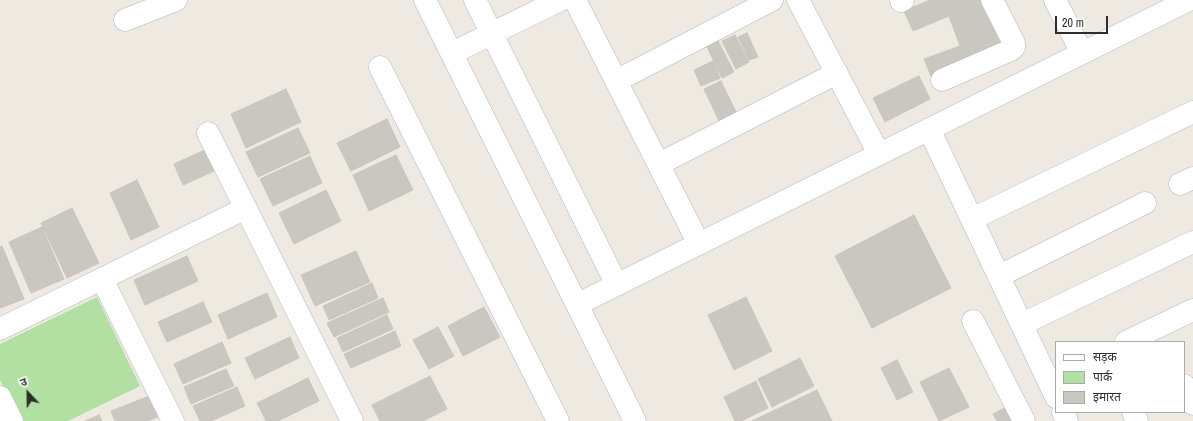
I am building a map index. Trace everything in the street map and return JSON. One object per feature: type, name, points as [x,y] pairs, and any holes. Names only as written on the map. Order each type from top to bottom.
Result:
[{"type":"street","points":[[125,20],[176,0]]},
{"type":"street","points":[[425,0],[578,304],[634,421]]},
{"type":"street","points":[[475,0],[617,285]]},
{"type":"street","points":[[452,53],[560,0]]},
{"type":"street","points":[[575,0],[699,244]]},
{"type":"street","points":[[616,80],[772,0]]},
{"type":"street","points":[[798,0],[879,154]]},
{"type":"street","points":[[942,80],[1011,50],[1014,47],[1014,43],[992,0]]},
{"type":"street","points":[[1055,0],[1082,53]]},
{"type":"street","points":[[578,304],[1189,0]]},
{"type":"street","points":[[380,67],[558,421]]},
{"type":"street","points":[[659,164],[836,73]]},
{"type":"street","points":[[972,219],[1193,112]]},
{"type":"street","points":[[930,129],[1022,324],[1053,384]]},
{"type":"street","points":[[208,133],[352,421]]},
{"type":"street","points":[[999,276],[1145,203]]},
{"type":"street","points":[[0,329],[246,208]]},
{"type":"street","points":[[1022,324],[1193,242]]},
{"type":"street","points":[[102,279],[173,421]]},
{"type":"street","points":[[1131,341],[1159,335],[1193,310]]},
{"type":"street","points":[[973,321],[1024,421]]},
{"type":"street","points":[[1185,387],[1193,404]]},
{"type":"street","points":[[0,397],[12,421]]},
{"type":"green space","points":[[97,297],[140,386],[68,421],[20,421],[0,380],[0,344]]},
{"type":"building","points":[[930,0],[980,0],[1003,49],[933,81],[924,59],[960,46],[949,16],[913,31],[904,11]]},
{"type":"building","points":[[747,33],[758,57],[749,60],[738,37]]},
{"type":"building","points":[[735,35],[749,62],[736,69],[722,41]]},
{"type":"building","points":[[718,41],[734,72],[722,78],[707,47]]},
{"type":"building","points":[[713,61],[720,78],[701,86],[694,70]]},
{"type":"building","points":[[919,76],[930,99],[885,122],[873,98]]},
{"type":"building","points":[[721,81],[736,112],[719,121],[704,89]]},
{"type":"building","points":[[286,89],[301,122],[246,148],[231,114]]},
{"type":"building","points":[[387,119],[400,147],[351,171],[337,143]]},
{"type":"building","points":[[298,128],[310,153],[258,177],[246,152]]},
{"type":"building","points":[[205,150],[214,171],[183,185],[174,164]]},
{"type":"building","points":[[396,155],[413,190],[369,211],[353,175]]},
{"type":"building","points":[[310,156],[322,183],[273,206],[260,179]]},
{"type":"building","points":[[137,180],[159,227],[131,240],[110,193]]},
{"type":"building","points":[[326,190],[341,221],[294,244],[279,213]]},
{"type":"building","points":[[72,208],[99,263],[67,278],[41,223]]},
{"type":"building","points":[[914,215],[951,288],[872,328],[835,256]]},
{"type":"building","points":[[42,227],[64,279],[31,293],[9,242]]},
{"type":"building","points":[[2,246],[24,299],[0,308],[0,247]]},
{"type":"building","points":[[356,251],[370,282],[315,306],[301,275]]},
{"type":"building","points":[[187,256],[198,281],[145,305],[134,280]]},
{"type":"building","points":[[372,283],[378,298],[329,320],[323,306]]},
{"type":"building","points":[[267,293],[277,317],[228,339],[218,315]]},
{"type":"building","points":[[746,297],[772,351],[734,370],[708,315]]},
{"type":"building","points":[[383,298],[389,312],[334,337],[327,323]]},
{"type":"building","points":[[203,302],[212,322],[167,342],[158,322]]},
{"type":"building","points":[[484,307],[500,337],[463,356],[448,326]]},
{"type":"building","points":[[387,315],[393,329],[343,352],[337,338]]},
{"type":"building","points":[[438,327],[454,356],[429,369],[413,340]]},
{"type":"building","points":[[395,331],[401,346],[351,368],[344,354]]},
{"type":"building","points":[[290,337],[299,358],[255,379],[245,358]]},
{"type":"building","points":[[222,342],[231,363],[183,384],[174,364]]},
{"type":"building","points":[[800,358],[814,386],[772,407],[758,379]]},
{"type":"building","points":[[897,360],[913,392],[897,400],[881,368]]},
{"type":"building","points":[[949,368],[969,407],[939,421],[920,382]]},
{"type":"building","points":[[226,369],[234,386],[191,404],[184,387]]},
{"type":"building","points":[[430,376],[447,409],[423,421],[380,421],[372,405]]},
{"type":"building","points":[[308,378],[319,401],[278,421],[266,421],[257,403]]},
{"type":"building","points":[[756,381],[768,408],[741,421],[735,421],[724,397]]},
{"type":"building","points":[[237,387],[245,406],[211,421],[200,421],[193,406]]},
{"type":"building","points":[[817,390],[832,421],[752,421]]},
{"type":"building","points":[[152,395],[160,416],[148,421],[115,421],[111,411]]},
{"type":"building","points":[[1006,407],[1013,421],[997,421],[993,414]]},
{"type":"building","points":[[99,415],[102,421],[85,421]]}]
